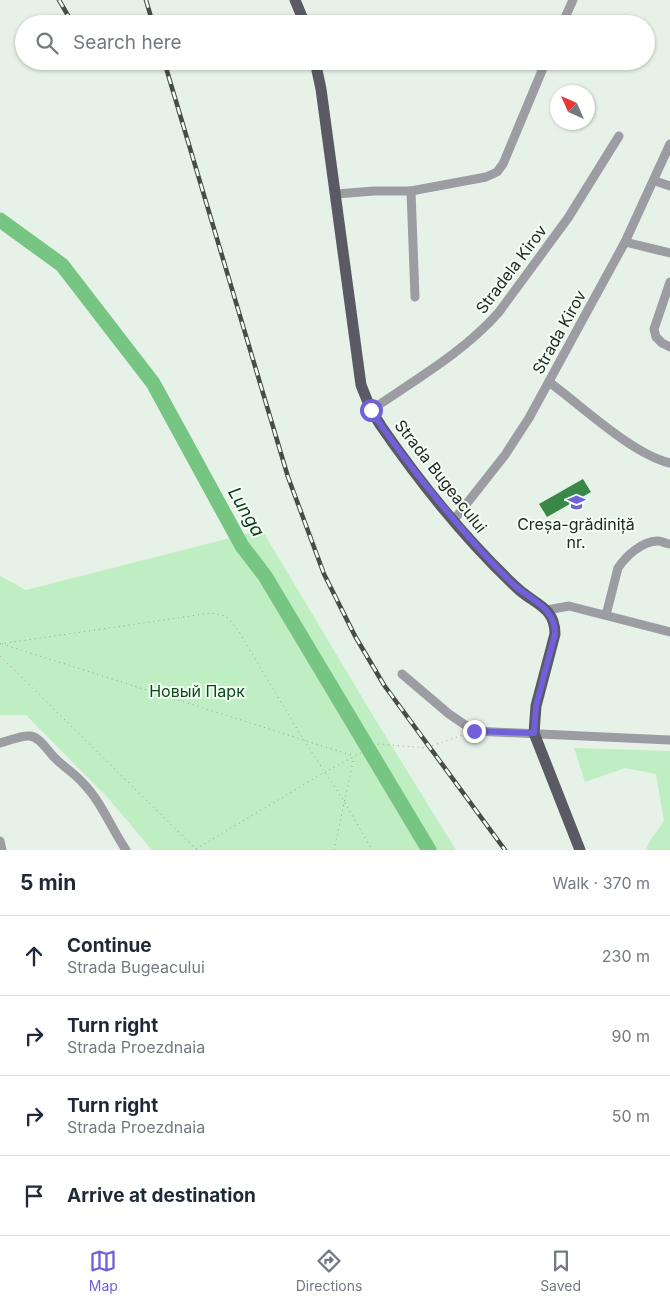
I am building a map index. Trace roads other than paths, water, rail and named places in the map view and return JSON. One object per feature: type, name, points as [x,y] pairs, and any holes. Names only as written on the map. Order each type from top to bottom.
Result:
[{"type":"main road","points":[[295,0],[301,15]]},
{"type":"main road","name":"Strada Bugeacului","points":[[316,70],[321,89],[336,194],[357,365],[361,385],[371,410],[453,521],[474,545],[520,591],[547,610]]},
{"type":"main road","points":[[547,610],[555,624],[555,634],[536,706],[534,733],[580,850]]},
{"type":"street","points":[[566,15],[573,0]]},
{"type":"street","points":[[336,194],[411,191],[486,177],[497,172],[503,164],[508,147],[542,70]]},
{"type":"street","name":"Stradela Kirov","points":[[371,410],[470,340],[493,319],[568,218],[619,136]]},
{"type":"street","name":"Strada Kirov","points":[[453,521],[505,455],[529,418],[625,242],[670,144]]},
{"type":"street","points":[[654,181],[670,186]]},
{"type":"street","points":[[411,191],[416,296]]},
{"type":"street","points":[[625,242],[670,253]]},
{"type":"street","points":[[670,282],[654,329],[656,337],[662,343],[670,346]]},
{"type":"street","points":[[549,382],[638,449],[670,463]]},
{"type":"street","points":[[606,615],[618,568],[622,562],[643,545],[658,541],[670,544]]},
{"type":"street","points":[[547,610],[569,606],[670,632]]},
{"type":"street","points":[[402,674],[449,714],[474,731],[669,740]]},
{"type":"street","points":[[0,743],[30,736],[36,738],[59,762],[82,781],[99,803],[107,820],[126,850]]},
{"type":"street","points":[[0,841],[2,850]]},
{"type":"waterway","name":"Lunga","points":[[0,220],[62,265],[153,383],[242,546],[265,576],[429,850]]},
{"type":"railway","points":[[59,0],[68,15]]},
{"type":"railway","points":[[146,0],[150,15]]},
{"type":"railway","points":[[167,70],[288,477],[324,574],[355,636],[384,685],[505,850]]},
{"type":"place","name":"Creșa-grădiniță nr.","points":[[576,503]]},
{"type":"park label","name":"Новый Парк","points":[[197,691]]}]
